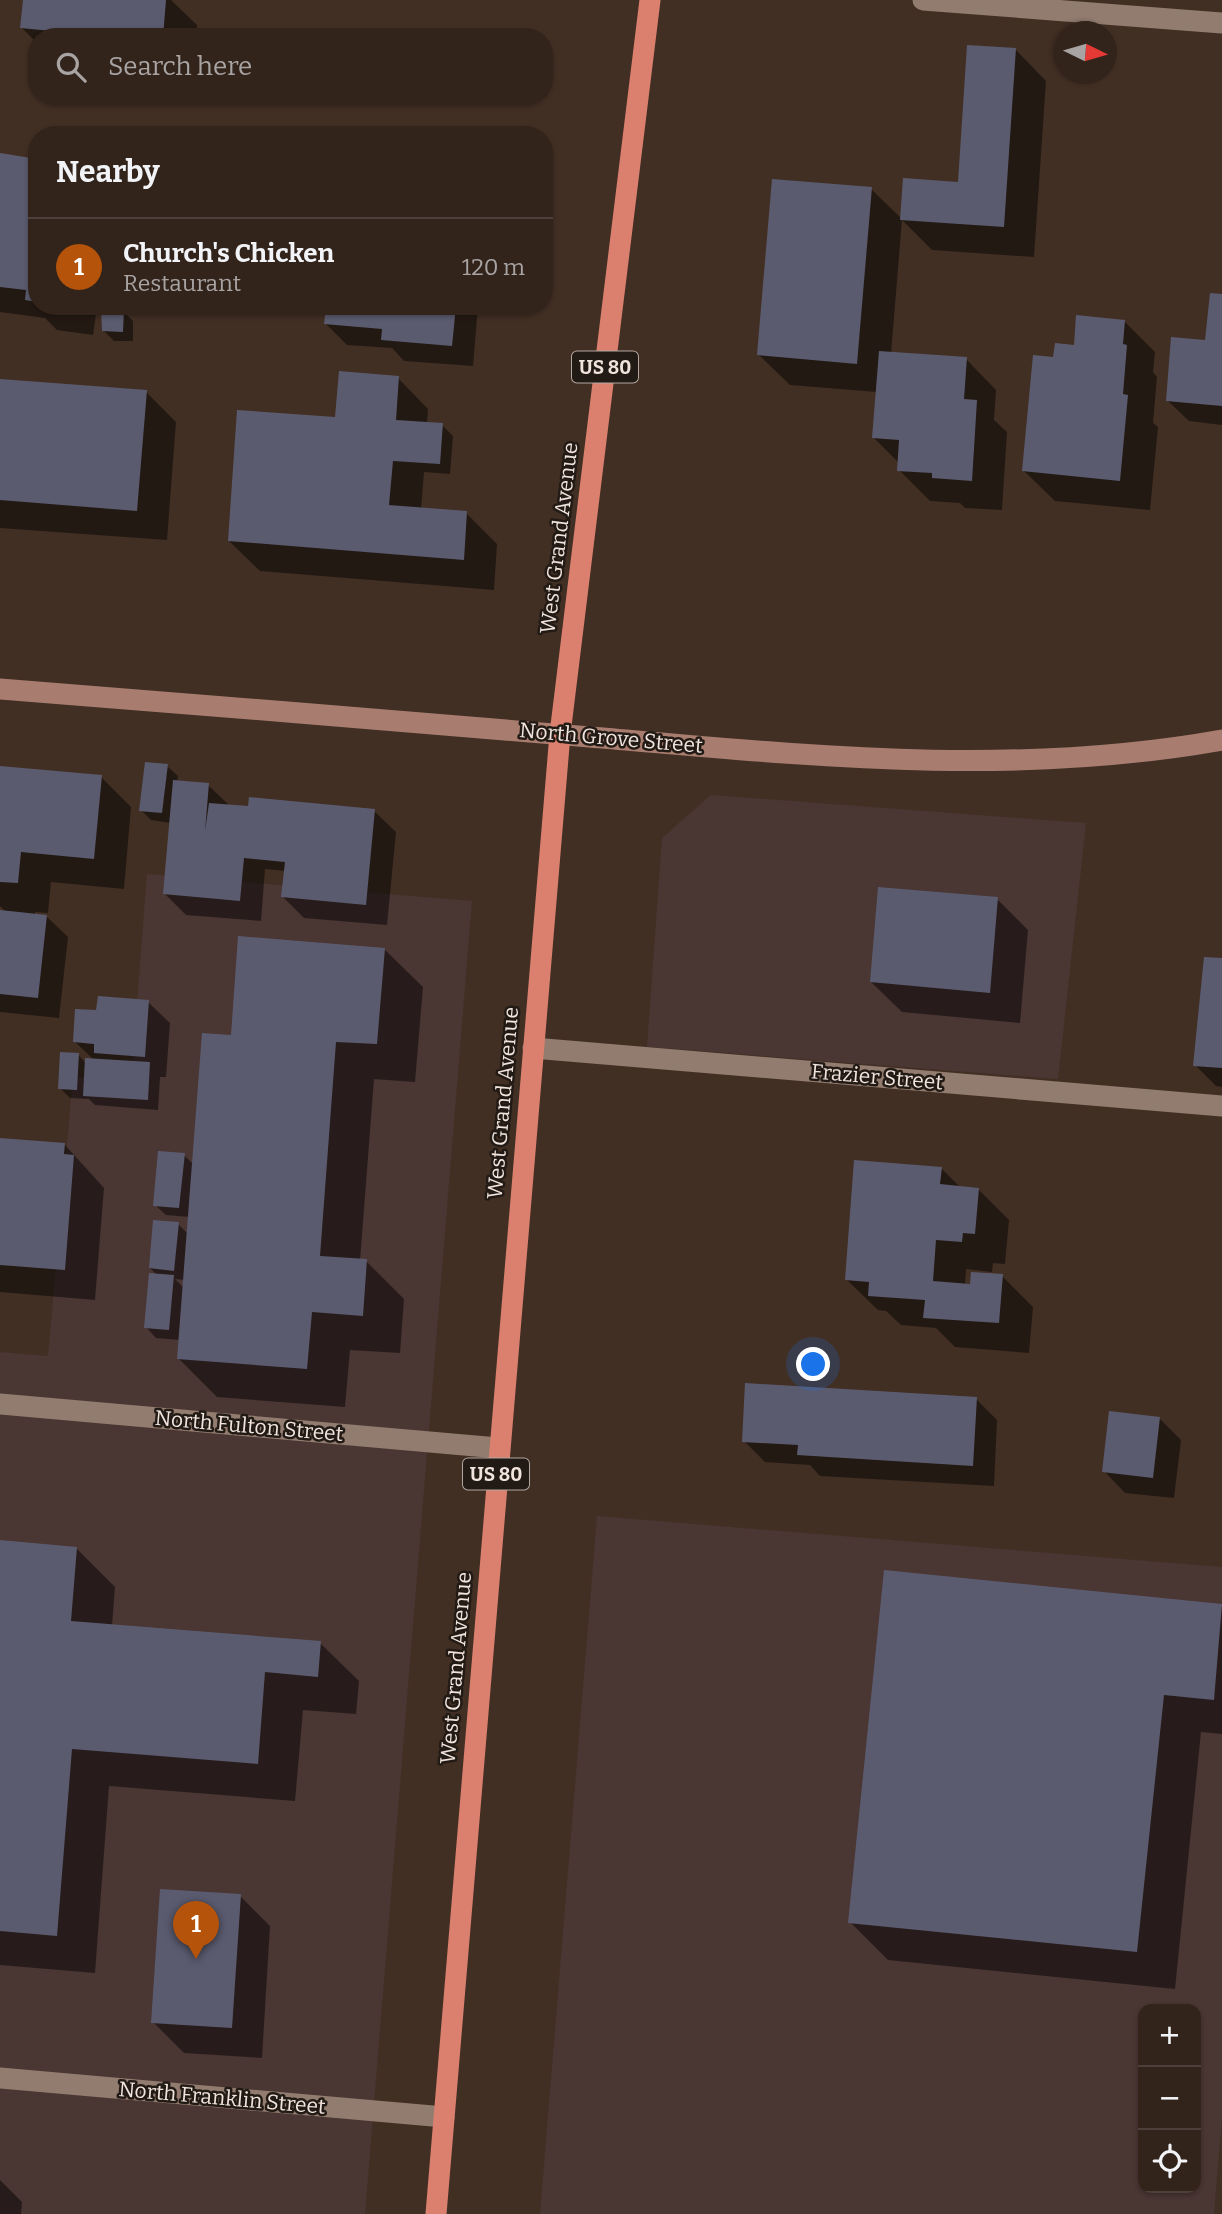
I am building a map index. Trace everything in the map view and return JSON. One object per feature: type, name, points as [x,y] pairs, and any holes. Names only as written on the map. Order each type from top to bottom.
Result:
[{"type":"highway","name":"West Grand Avenue","points":[[436,2214],[559,734],[650,0]]},
{"type":"main road","name":"North Grove Street","points":[[0,689],[906,762],[1058,759],[1137,753],[1222,740]]},
{"type":"street","points":[[923,0],[1222,23]]},
{"type":"street","name":"Frazier Street","points":[[533,1048],[1222,1106]]},
{"type":"street","name":"North Fulton Street","points":[[0,1404],[498,1448]]},
{"type":"street","name":"North Franklin Street","points":[[0,2078],[444,2118]]},
{"type":"shaded area","points":[[711,795],[1086,823],[1058,1079],[647,1047],[662,838]]},
{"type":"shaded area","points":[[147,874],[472,901],[365,2214],[0,2214],[0,1352],[48,1356],[73,1077],[131,1081]]},
{"type":"shaded area","points":[[597,1516],[1222,1567],[1222,2117],[1214,2214],[540,2214]]},
{"type":"building","points":[[23,0],[166,0],[164,28],[20,28]]},
{"type":"building","points":[[967,45],[1016,48],[1004,227],[900,220],[903,178],[958,182]]},
{"type":"building","points":[[0,153],[28,158],[28,300],[25,300],[26,290],[0,287]]},
{"type":"building","points":[[772,179],[872,187],[857,364],[757,355]]},
{"type":"building","points":[[1210,293],[1222,294],[1222,406],[1166,401],[1171,337],[1205,340]]},
{"type":"building","points":[[101,315],[124,315],[123,332],[102,331]]},
{"type":"building","points":[[325,315],[455,315],[452,346],[381,340],[382,329],[324,324]]},
{"type":"building","points":[[1076,315],[1125,320],[1123,344],[1127,345],[1123,394],[1128,395],[1120,481],[1022,471],[1033,355],[1053,357],[1055,343],[1074,345]]},
{"type":"building","points":[[879,351],[967,357],[964,399],[977,400],[972,481],[932,478],[932,473],[897,471],[899,440],[872,438]]},
{"type":"building","points":[[339,371],[399,376],[396,420],[443,423],[440,464],[393,461],[389,505],[467,511],[464,560],[228,541],[237,410],[335,417]]},
{"type":"building","points":[[0,379],[147,390],[137,511],[0,500]]},
{"type":"building","points":[[145,762],[168,764],[162,813],[139,811]]},
{"type":"building","points":[[0,766],[102,775],[94,859],[21,852],[18,883],[0,882]]},
{"type":"building","points":[[173,780],[209,783],[205,831],[209,803],[248,806],[249,797],[375,809],[366,905],[281,897],[285,862],[244,858],[240,901],[163,894]]},
{"type":"building","points":[[878,887],[998,897],[990,993],[870,982]]},
{"type":"building","points":[[0,910],[47,915],[38,998],[0,994]]},
{"type":"building","points":[[238,936],[385,948],[377,1044],[336,1042],[320,1256],[367,1259],[363,1316],[312,1312],[307,1369],[177,1359],[202,1033],[231,1035]]},
{"type":"building","points":[[1204,957],[1222,958],[1222,1068],[1193,1066]]},
{"type":"building","points":[[98,996],[149,1000],[145,1057],[94,1053],[94,1044],[73,1042],[75,1009],[96,1010]]},
{"type":"building","points":[[60,1052],[79,1053],[77,1090],[58,1089]]},
{"type":"building","points":[[85,1058],[150,1062],[148,1100],[83,1096]]},
{"type":"building","points":[[0,1138],[65,1143],[64,1154],[74,1155],[65,1270],[0,1265]]},
{"type":"building","points":[[158,1151],[185,1153],[179,1208],[153,1206]]},
{"type":"building","points":[[854,1160],[942,1167],[940,1184],[979,1188],[975,1234],[963,1233],[962,1242],[936,1240],[933,1281],[970,1284],[971,1272],[1003,1274],[999,1323],[923,1318],[925,1300],[868,1296],[869,1282],[845,1280]]},
{"type":"building","points":[[153,1220],[179,1222],[174,1271],[149,1268]]},
{"type":"building","points":[[149,1273],[174,1275],[169,1330],[144,1328]]},
{"type":"building","points":[[745,1383],[977,1397],[973,1466],[797,1455],[798,1445],[742,1442]]},
{"type":"building","points":[[1109,1411],[1160,1417],[1153,1478],[1102,1472]]},
{"type":"building","points":[[0,1540],[77,1547],[71,1621],[321,1641],[318,1677],[265,1672],[258,1764],[72,1749],[57,1936],[0,1931]]},
{"type":"building","points":[[884,1570],[1222,1604],[1214,1700],[1164,1695],[1137,1952],[848,1923]]},
{"type":"building","points":[[160,1889],[241,1894],[232,2028],[151,2023]]},
{"type":"place","name":"Church's Chicken","points":[[196,1959]]}]
